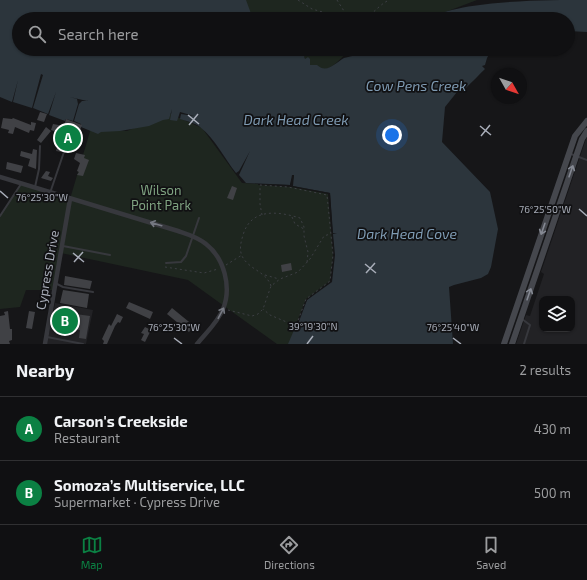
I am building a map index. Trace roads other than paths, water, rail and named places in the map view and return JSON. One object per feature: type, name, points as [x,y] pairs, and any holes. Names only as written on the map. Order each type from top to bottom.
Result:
[{"type":"street","points":[[504,344],[578,130],[587,121]]},
{"type":"street","points":[[512,344],[582,139],[587,131]]},
{"type":"street","points":[[0,177],[193,236],[206,243],[222,267],[226,286],[224,308],[215,323],[197,344]]},
{"type":"street","name":"Cypress Drive","points":[[45,344],[70,199]]},
{"type":"lane","points":[[50,193],[67,143]]},
{"type":"lane","points":[[34,188],[39,170],[40,146]]},
{"type":"lane","points":[[570,153],[576,157],[587,160]]},
{"type":"lane","points":[[0,216],[21,184]]},
{"type":"lane","points":[[166,263],[181,262],[186,256],[199,218]]},
{"type":"lane","points":[[62,246],[110,255]]},
{"type":"lane","points":[[55,283],[63,287],[93,292]]},
{"type":"lane","points":[[520,318],[530,325],[524,344]]},
{"type":"lane","points":[[46,337],[82,344]]},
{"type":"water","points":[[0,0],[246,0],[250,12],[12,12],[12,56],[304,56],[305,59],[308,57],[310,59],[310,65],[328,68],[344,58],[353,56],[488,56],[485,65],[482,66],[485,69],[465,89],[461,87],[445,107],[442,142],[490,192],[498,229],[491,267],[488,274],[481,278],[449,287],[453,344],[288,344],[307,300],[332,282],[335,255],[333,234],[337,234],[333,233],[330,193],[292,186],[294,175],[290,185],[246,183],[239,175],[250,151],[239,171],[236,173],[206,132],[196,124],[180,119],[181,114],[194,116],[180,112],[177,121],[170,120],[172,109],[169,119],[149,126],[120,131],[101,132],[98,134],[81,127],[81,124],[74,121],[79,104],[82,101],[87,101],[70,97],[77,99],[78,104],[73,121],[66,119],[65,121],[49,115],[56,92],[48,114],[33,108],[43,75],[41,74],[32,108],[13,102],[18,80],[12,102],[0,97]]},
{"type":"water","points":[[587,0],[587,32],[575,31],[575,12],[446,12],[460,8],[504,2]]},
{"type":"place","name":"Carson's Creekside","points":[[68,138]]},
{"type":"place","name":"Somoza’s Multiservice, LLC","points":[[65,321]]},
{"type":"water label","name":"Cow Pens Creek","points":[[416,85]]},
{"type":"water label","name":"Dark Head Creek","points":[[296,119]]},
{"type":"water label","name":"Dark Head Cove","points":[[407,233]]},
{"type":"park label","name":"Wilson Point Park","points":[[161,198]]}]
